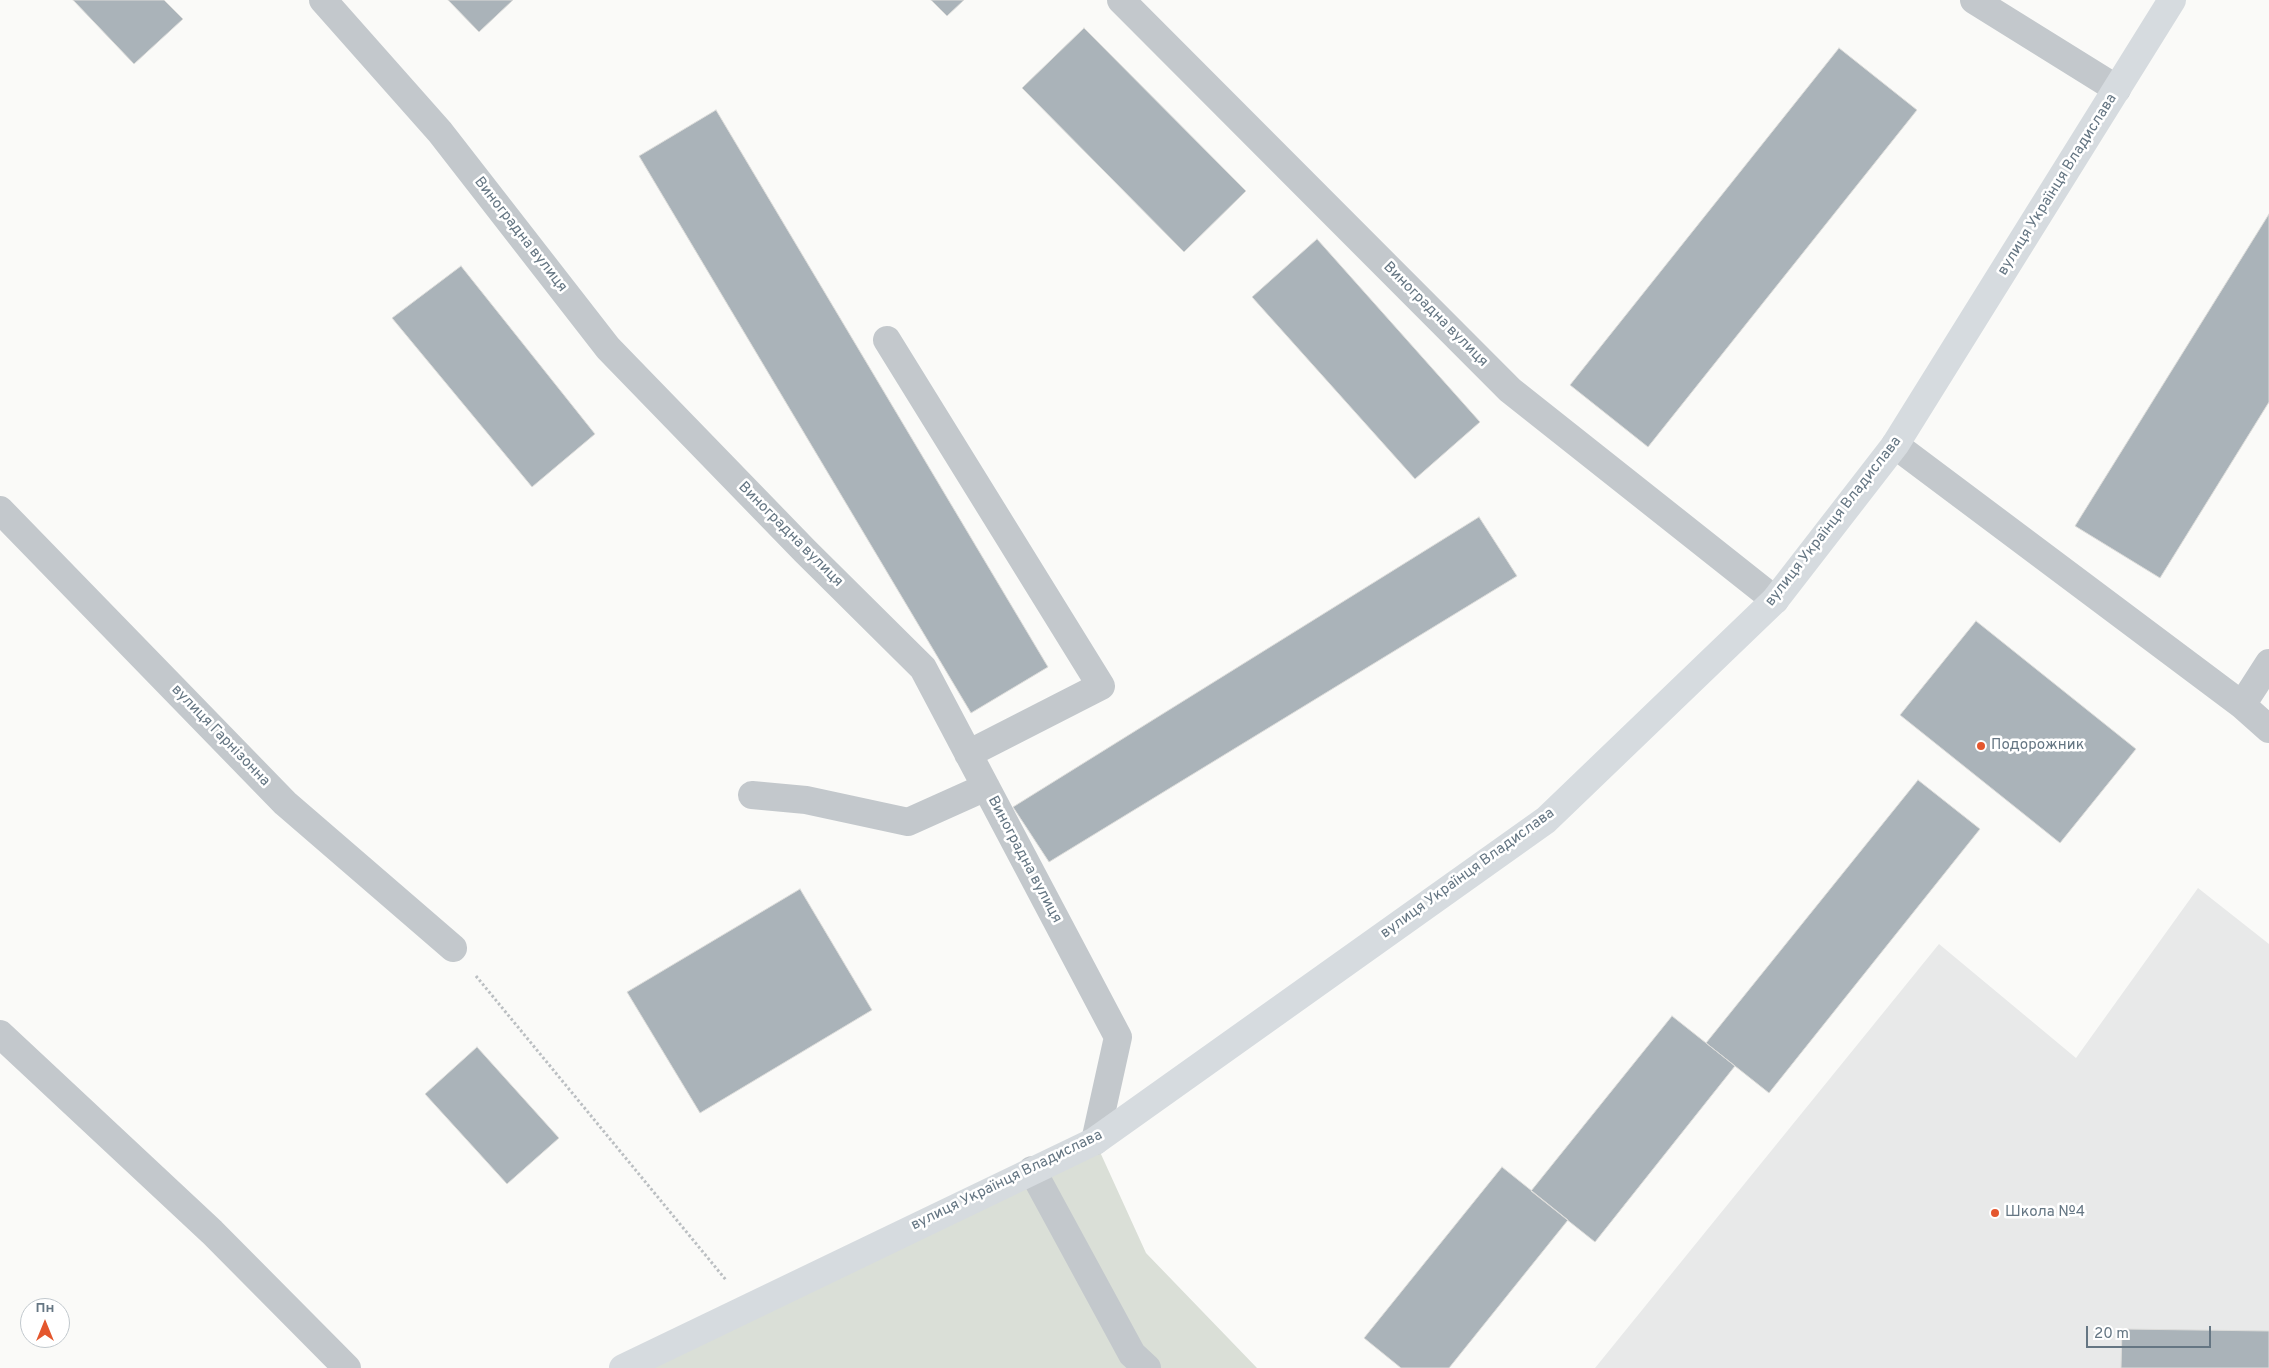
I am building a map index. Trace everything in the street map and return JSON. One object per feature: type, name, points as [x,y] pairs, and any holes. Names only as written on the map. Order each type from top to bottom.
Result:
[{"type":"main road","name":"вулиця Українця Владислава","points":[[623,1368],[1095,1141],[1546,820],[1775,600],[1895,445],[2172,0]]},
{"type":"street","name":"Виноградна вулиця","points":[[323,0],[440,132],[608,348],[805,551],[923,668],[1118,1037],[1095,1141]]},
{"type":"street","name":"Виноградна вулиця","points":[[1121,0],[1510,390],[1775,600]]},
{"type":"street","points":[[1974,0],[2118,89]]},
{"type":"street","points":[[887,340],[1101,686],[968,754]]},
{"type":"street","points":[[1895,445],[2242,705],[2269,729]]},
{"type":"street","name":"вулиця Гарнізонна","points":[[0,510],[286,803],[453,948]]},
{"type":"street","points":[[2242,705],[2269,663]]},
{"type":"street","points":[[752,795],[806,800],[908,822],[986,787]]},
{"type":"street","points":[[0,1034],[212,1232],[347,1368]]},
{"type":"street","points":[[1032,1170],[1132,1354],[1147,1368]]},
{"type":"path","points":[[453,948],[749,1307]]},
{"type":"shaded area","name":"Школа №4","points":[[2198,888],[2269,944],[2269,1368],[1595,1368],[1939,944],[2076,1058]]},
{"type":"shaded area","points":[[1095,1141],[1146,1253],[1257,1368],[628,1368]]},
{"type":"building","points":[[73,0],[164,0],[183,19],[134,64]]},
{"type":"building","points":[[448,0],[513,0],[479,32]]},
{"type":"building","points":[[931,0],[964,0],[947,16]]},
{"type":"building","points":[[1084,28],[1246,191],[1184,252],[1022,88]]},
{"type":"building","points":[[1839,48],[1917,110],[1648,447],[1570,385]]},
{"type":"building","points":[[716,110],[1048,667],[971,713],[639,156]]},
{"type":"building","points":[[2269,214],[2269,402],[2160,578],[2075,526]]},
{"type":"building","points":[[1317,239],[1480,422],[1415,479],[1252,297]]},
{"type":"building","points":[[461,266],[595,434],[532,487],[392,318]]},
{"type":"building","points":[[1479,517],[1517,576],[1049,862],[1013,807]]},
{"type":"building","points":[[1976,621],[2136,749],[2060,843],[1900,715]]},
{"type":"building","points":[[1918,780],[1980,829],[1769,1093],[1706,1043]]},
{"type":"building","points":[[800,889],[872,1010],[700,1113],[627,992]]},
{"type":"building","points":[[1672,1016],[1735,1066],[1595,1242],[1531,1191]]},
{"type":"building","points":[[477,1047],[559,1138],[507,1184],[425,1094]]},
{"type":"building","points":[[1502,1167],[1568,1220],[1449,1368],[1401,1368],[1364,1338]]},
{"type":"building","points":[[2122,1329],[2269,1331],[2269,1368],[2121,1368]]},
{"type":"place","name":"Подорожник","points":[[1981,746]]},
{"type":"place","name":"Школа №4","points":[[1995,1213]]}]
